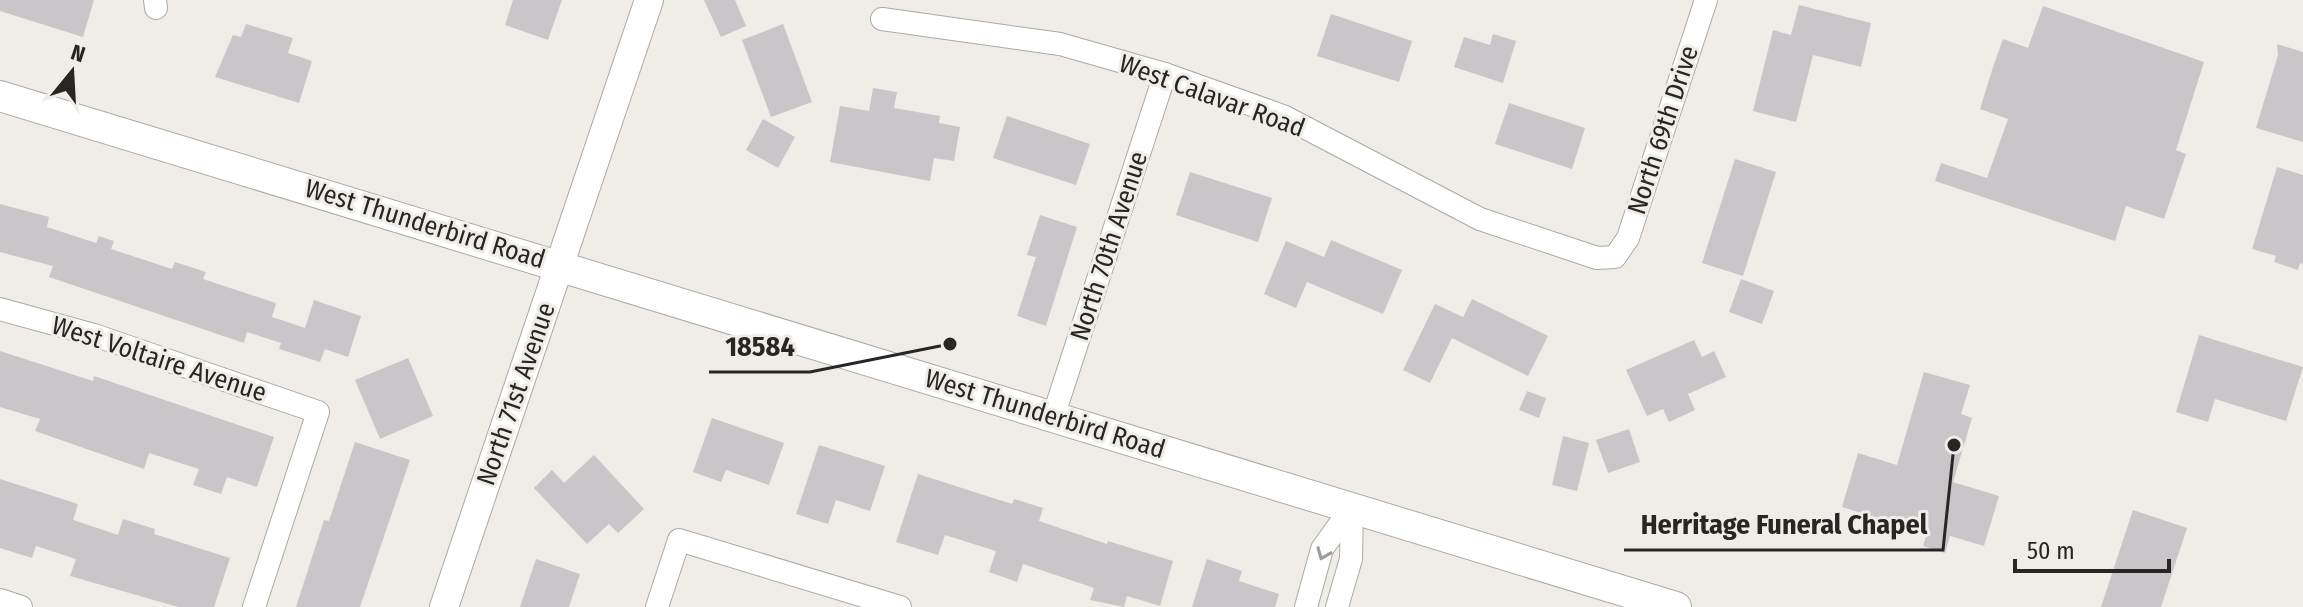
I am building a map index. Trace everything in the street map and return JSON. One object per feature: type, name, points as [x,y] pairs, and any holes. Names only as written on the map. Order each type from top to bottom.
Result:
[{"type":"main road","name":"West Thunderbird Road","points":[[0,96],[1676,607]]},
{"type":"street","name":"North 71st Avenue","points":[[444,607],[649,0]]},
{"type":"street","name":"North 69th Drive","points":[[1615,257],[1628,238],[1706,0]]},
{"type":"street","name":"West Calavar Road","points":[[882,19],[1060,44],[1165,74],[1283,116],[1480,219],[1597,258],[1615,257]]},
{"type":"street","name":"North 70th Avenue","points":[[1053,417],[1165,74]]},
{"type":"street","name":"West Voltaire Avenue","points":[[0,309],[94,335],[318,412],[254,607]]},
{"type":"street","points":[[1306,607],[1322,549],[1352,507]]},
{"type":"street","points":[[1337,607],[1351,559],[1352,507]]},
{"type":"street","points":[[657,607],[679,540],[900,607]]},
{"type":"street","points":[[0,600],[21,607]]},
{"type":"building","points":[[0,0],[94,0],[83,37],[0,11]]},
{"type":"building","points":[[513,0],[562,0],[548,40],[505,25]]},
{"type":"building","points":[[704,0],[735,0],[746,26],[721,37]]},
{"type":"building","points":[[1799,5],[1871,23],[1861,67],[1813,55],[1796,122],[1753,111],[1773,30],[1791,35]]},
{"type":"building","points":[[2043,6],[2204,62],[2176,150],[2186,154],[2164,219],[2126,206],[2115,241],[1935,181],[1941,163],[1987,178],[2008,119],[1980,109],[1993,67],[2003,39],[2028,48]]},
{"type":"building","points":[[1331,14],[1412,41],[1399,82],[1317,56]]},
{"type":"building","points":[[246,24],[293,38],[288,53],[312,61],[299,103],[215,77],[233,35],[241,37]]},
{"type":"building","points":[[783,24],[812,102],[771,117],[742,40]]},
{"type":"building","points":[[1493,34],[1516,41],[1503,83],[1454,67],[1464,37],[1490,45]]},
{"type":"building","points":[[2277,44],[2303,52],[2303,142],[2256,128],[2278,55]]},
{"type":"building","points":[[873,88],[897,92],[894,108],[940,116],[939,123],[960,127],[954,161],[934,158],[930,181],[830,162],[840,106],[869,111]]},
{"type":"building","points":[[1509,103],[1585,128],[1572,169],[1495,144]]},
{"type":"building","points":[[1007,116],[1090,144],[1076,185],[993,158]]},
{"type":"building","points":[[763,119],[795,137],[778,168],[746,150]]},
{"type":"building","points":[[1735,159],[1776,172],[1743,276],[1702,263]]},
{"type":"building","points":[[2277,167],[2303,175],[2303,264],[2300,263],[2298,270],[2274,262],[2276,256],[2252,249]]},
{"type":"building","points":[[1190,172],[1272,198],[1258,242],[1176,215]]},
{"type":"building","points":[[0,204],[49,217],[47,227],[96,243],[99,236],[114,241],[111,249],[172,269],[175,262],[206,272],[203,279],[276,303],[272,317],[305,328],[314,300],[361,316],[348,357],[325,349],[320,362],[279,349],[281,343],[247,332],[244,343],[49,277],[53,266],[0,252]]},
{"type":"building","points":[[1040,215],[1077,227],[1046,326],[1017,316],[1036,257],[1027,255]]},
{"type":"building","points":[[1331,240],[1402,270],[1383,314],[1307,282],[1296,308],[1264,294],[1286,241],[1324,257]]},
{"type":"building","points":[[1741,279],[1774,291],[1762,324],[1729,312]]},
{"type":"building","points":[[1472,299],[1548,336],[1528,376],[1452,338],[1430,383],[1403,370],[1435,304],[1463,317]]},
{"type":"building","points":[[2199,335],[2303,367],[2286,421],[2215,399],[2208,422],[2176,412]]},
{"type":"building","points":[[1694,340],[1702,357],[1714,351],[1726,377],[1688,394],[1695,410],[1669,422],[1663,409],[1647,416],[1626,370]]},
{"type":"building","points":[[0,351],[93,381],[94,376],[274,437],[257,487],[227,477],[221,494],[193,485],[199,469],[149,453],[144,469],[35,431],[40,419],[0,407]]},
{"type":"building","points":[[408,358],[433,416],[380,439],[355,380]]},
{"type":"building","points":[[1924,372],[1970,385],[1961,414],[1972,418],[1953,482],[1999,496],[1984,546],[1950,536],[1945,553],[1923,546],[1927,533],[1842,507],[1858,453],[1897,465]]},
{"type":"building","points":[[1527,391],[1546,398],[1539,418],[1519,410]]},
{"type":"building","points":[[712,418],[784,443],[769,485],[726,470],[721,482],[693,472]]},
{"type":"building","points":[[1629,429],[1640,462],[1608,473],[1596,440]]},
{"type":"building","points":[[1563,436],[1589,443],[1577,491],[1552,485]]},
{"type":"building","points":[[355,442],[410,460],[360,607],[296,607],[324,520],[329,521]]},
{"type":"building","points":[[819,445],[885,466],[870,511],[836,500],[828,524],[796,514]]},
{"type":"building","points":[[594,455],[644,509],[618,533],[609,524],[587,544],[534,488],[552,470],[564,483]]},
{"type":"building","points":[[918,474],[1012,504],[1014,499],[1043,508],[1039,521],[1107,544],[1108,541],[1173,561],[1160,606],[1127,596],[1124,607],[1090,600],[1094,588],[1023,564],[1017,582],[989,572],[996,551],[945,535],[938,555],[896,542]]},
{"type":"building","points":[[0,479],[78,504],[73,520],[118,535],[123,519],[155,529],[154,534],[230,558],[214,607],[178,607],[70,576],[76,559],[36,546],[32,558],[0,548]]},
{"type":"building","points":[[2133,510],[2187,528],[2161,607],[2101,607]]},
{"type":"building","points":[[536,559],[580,574],[569,607],[520,607]]},
{"type":"building","points":[[1207,559],[1242,571],[1239,581],[1279,594],[1275,607],[1192,607]]},
{"type":"place","name":"18584","points":[[950,344]]},
{"type":"place","name":"Herritage Funeral Chapel","points":[[1954,445]]}]
